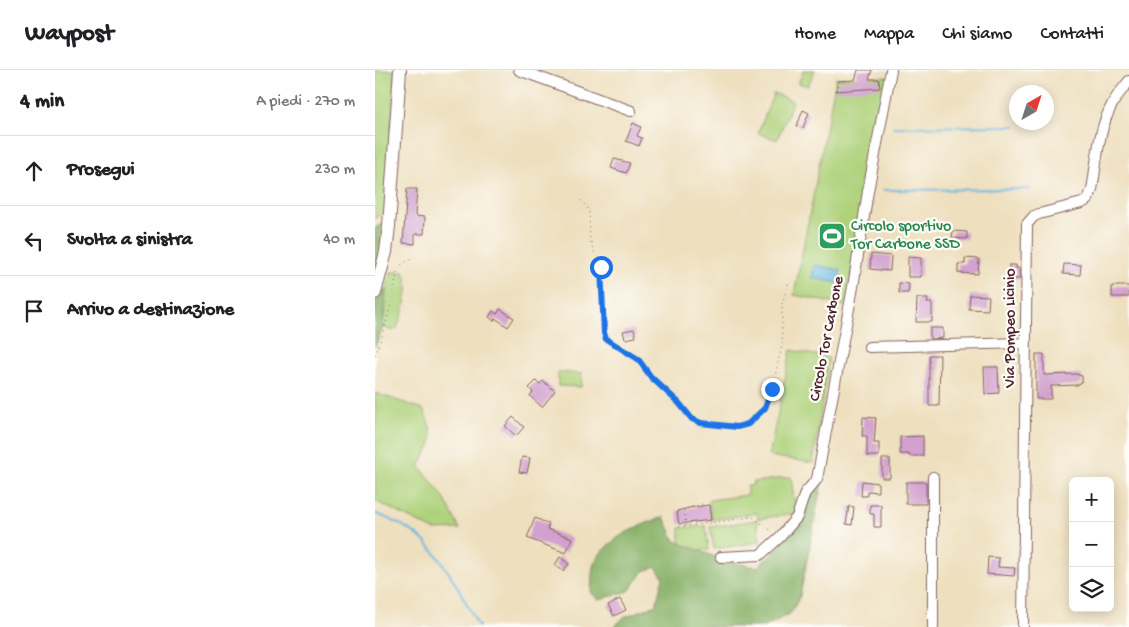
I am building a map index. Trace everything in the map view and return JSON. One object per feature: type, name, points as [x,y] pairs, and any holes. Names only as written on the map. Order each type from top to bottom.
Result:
[{"type":"main road","points":[[375,293],[383,266],[389,231],[400,70]]},
{"type":"street","points":[[519,70],[631,111]]},
{"type":"street","name":"Circolo Tor Carbone","points":[[721,557],[760,555],[780,537],[797,517],[805,493],[817,479],[891,70]]},
{"type":"street","name":"Via Pompeo Licinio","points":[[1023,627],[1027,224],[1039,214],[1081,203],[1089,199],[1105,118],[1113,102],[1129,81]]},
{"type":"street","points":[[869,347],[1025,343]]},
{"type":"street","points":[[933,477],[933,627]]},
{"type":"path","points":[[581,200],[589,210],[590,239],[601,267],[604,333],[606,339],[638,359],[651,377],[679,403],[692,419],[701,423],[737,427],[748,424],[765,408],[772,389],[782,345],[782,304],[789,281]]},
{"type":"path","points":[[375,355],[393,299],[398,267],[414,257]]},
{"type":"path","points":[[686,526],[684,509],[703,504]]},
{"type":"path","points":[[679,527],[753,517],[780,537]]},
{"type":"green space","points":[[375,70],[395,70],[386,209],[375,219]]},
{"type":"green space","points":[[804,70],[815,70],[808,86],[798,83]]},
{"type":"green space","name":"Circolo sportivo Tor Carbone SSD","points":[[887,77],[846,306],[794,295],[836,78]]},
{"type":"green space","points":[[774,93],[793,101],[777,140],[758,133]]},
{"type":"green space","points":[[382,224],[384,230],[375,278],[375,228]]},
{"type":"green space","points":[[391,272],[404,272],[407,285],[402,315],[397,328],[392,331],[383,327],[386,289]]},
{"type":"green space","points":[[386,289],[383,327],[375,347],[375,301],[381,292]]},
{"type":"green space","points":[[791,350],[829,358],[813,463],[769,456]]},
{"type":"green space","points":[[558,372],[582,374],[581,387],[558,386]]},
{"type":"green space","points":[[375,393],[423,409],[432,433],[432,439],[419,466],[443,496],[460,529],[434,530],[375,501]]},
{"type":"green space","points":[[791,477],[796,513],[758,519],[757,513],[712,520],[709,500],[747,495],[747,486],[753,485],[753,482]]},
{"type":"green space","points":[[814,479],[822,482],[800,596],[791,613],[764,627],[614,627],[624,617],[656,605],[663,577],[656,567],[644,571],[629,591],[598,600],[591,592],[594,564],[607,547],[624,534],[664,517],[675,541],[726,561],[757,567],[778,549],[797,517]]},
{"type":"green space","points":[[757,520],[760,542],[714,549],[710,527]]},
{"type":"green space","points":[[706,526],[709,550],[680,550],[680,528]]},
{"type":"water","points":[[814,265],[841,270],[838,283],[812,278]]},
{"type":"building","points":[[858,70],[872,70],[869,79],[879,79],[880,88],[836,91],[838,81],[855,80]]},
{"type":"building","points":[[803,110],[809,113],[803,128],[797,126]]},
{"type":"building","points":[[633,123],[641,127],[637,136],[642,138],[639,146],[626,141]]},
{"type":"building","points":[[614,159],[630,163],[626,173],[611,168]]},
{"type":"building","points":[[407,189],[417,189],[415,216],[425,217],[424,234],[415,234],[415,244],[403,243]]},
{"type":"building","points":[[953,231],[967,232],[967,239],[952,238]]},
{"type":"building","points":[[871,254],[891,256],[890,271],[870,269]]},
{"type":"building","points":[[908,257],[921,258],[921,277],[908,277]]},
{"type":"building","points":[[965,258],[979,259],[978,274],[958,273],[958,264],[965,264]]},
{"type":"building","points":[[1064,264],[1081,265],[1080,275],[1063,274]]},
{"type":"building","points":[[1009,265],[1016,265],[1016,268],[1019,268],[1020,279],[1009,279]]},
{"type":"building","points":[[899,283],[909,284],[908,293],[899,293]]},
{"type":"building","points":[[1112,286],[1129,286],[1129,297],[1112,297]]},
{"type":"building","points":[[970,295],[989,296],[988,310],[969,309]]},
{"type":"building","points":[[917,298],[928,299],[927,303],[932,303],[932,322],[916,322]]},
{"type":"building","points":[[500,309],[514,318],[508,327],[495,318],[494,321],[489,317],[493,311],[497,314]]},
{"type":"building","points":[[930,328],[943,328],[943,338],[930,339]]},
{"type":"building","points":[[634,329],[636,337],[625,339],[623,331]]},
{"type":"building","points":[[1036,354],[1044,354],[1044,375],[1076,374],[1082,376],[1082,382],[1077,385],[1051,386],[1051,399],[1036,399]]},
{"type":"building","points":[[929,355],[940,355],[939,406],[929,406]]},
{"type":"building","points":[[984,367],[998,367],[999,393],[985,394]]},
{"type":"building","points":[[536,381],[540,384],[543,381],[555,391],[542,407],[530,396],[533,392],[529,388]]},
{"type":"building","points":[[513,417],[524,427],[516,436],[505,426]]},
{"type":"building","points":[[863,417],[876,418],[874,443],[879,443],[879,456],[867,456],[867,436],[862,436]]},
{"type":"building","points":[[923,436],[923,456],[900,454],[900,437]]},
{"type":"building","points":[[522,457],[530,458],[527,473],[519,472]]},
{"type":"building","points":[[882,459],[890,459],[890,478],[882,478]]},
{"type":"building","points":[[862,481],[878,483],[878,492],[867,491],[867,496],[861,496]]},
{"type":"building","points":[[906,482],[926,482],[926,504],[906,504]]},
{"type":"building","points":[[709,505],[711,520],[679,524],[677,511]]},
{"type":"building","points":[[870,505],[881,505],[881,527],[874,527],[874,514],[870,514]]},
{"type":"building","points":[[849,506],[854,507],[852,525],[846,524]]},
{"type":"building","points":[[535,518],[549,524],[547,529],[572,538],[566,553],[527,538]]},
{"type":"building","points":[[560,557],[569,564],[563,571],[555,565]]},
{"type":"building","points":[[988,557],[999,558],[998,567],[1015,568],[1014,576],[987,574]]},
{"type":"building","points":[[620,599],[626,610],[614,616],[608,605]]},
{"type":"waterway","points":[[893,127],[1009,126]]},
{"type":"waterway","points":[[883,190],[1030,189]]},
{"type":"waterway","points":[[375,513],[408,529],[423,540],[451,575],[479,627]]},
{"type":"place","name":"Circolo sportivo Tor Carbone SSD","points":[[832,236]]},
{"type":"route","points":[[601,267],[604,333],[606,339],[638,359],[651,377],[679,403],[692,419],[701,423],[737,427],[748,424],[765,408],[772,389]]}]
